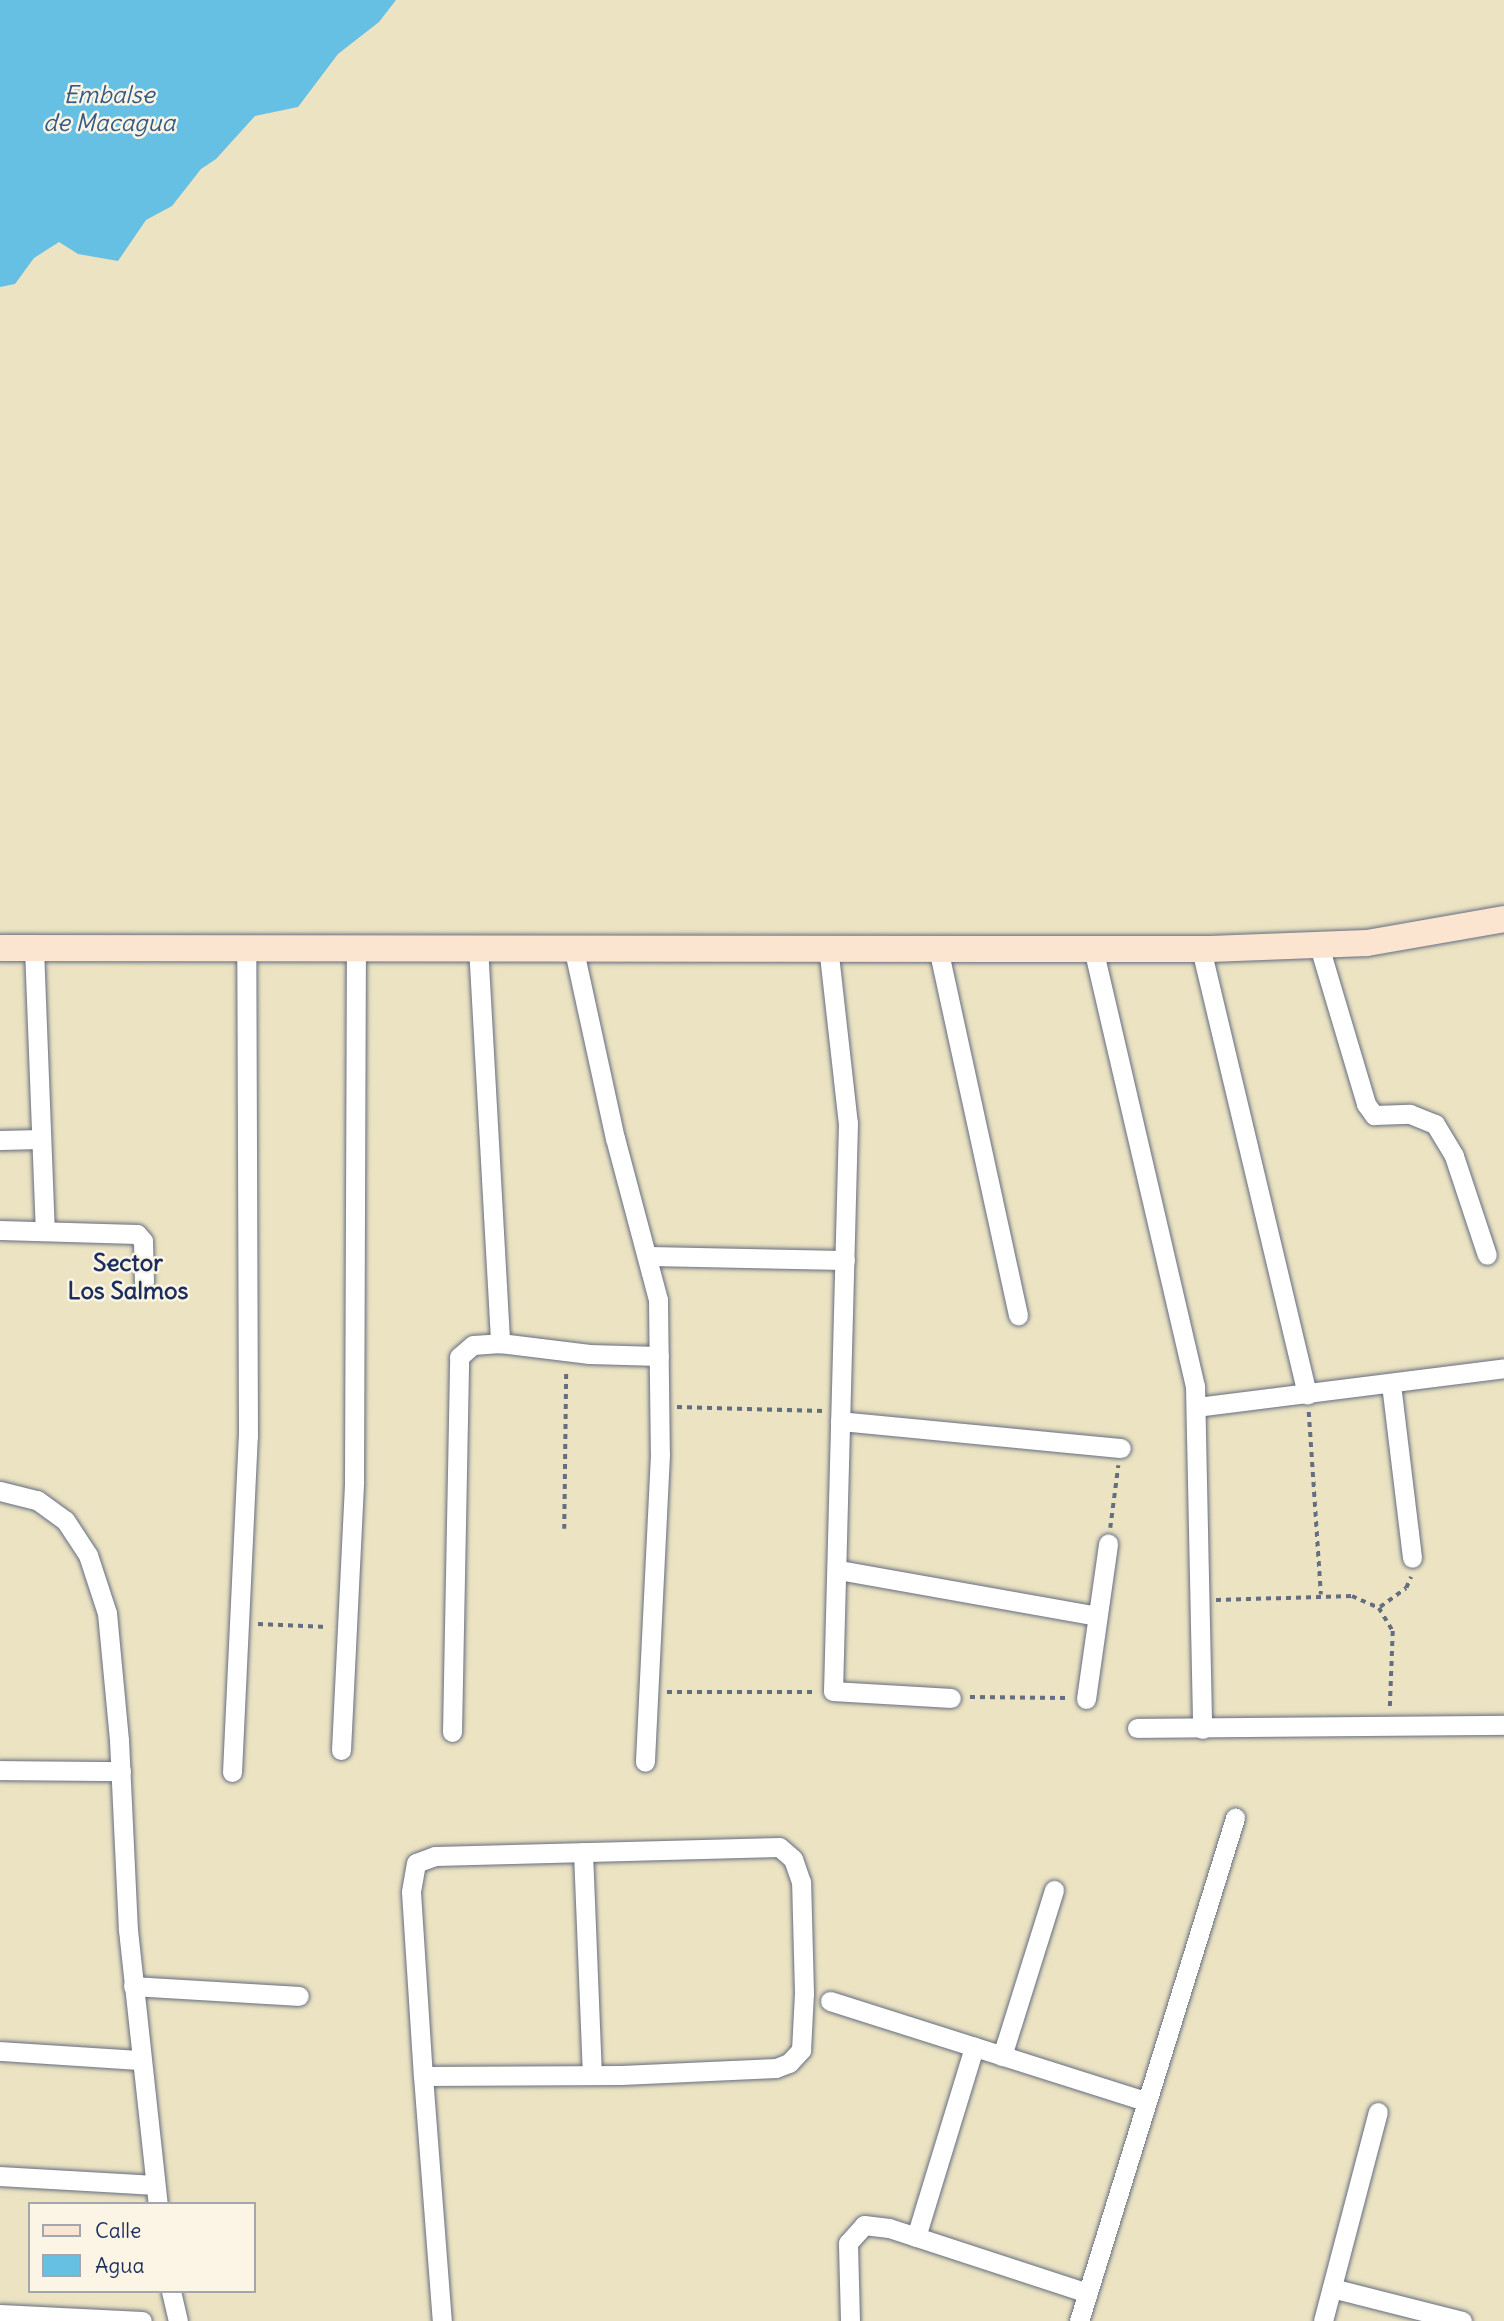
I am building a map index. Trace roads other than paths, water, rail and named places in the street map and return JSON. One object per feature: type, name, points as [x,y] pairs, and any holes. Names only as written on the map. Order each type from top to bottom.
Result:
[{"type":"street","points":[[0,948],[828,946],[1201,949],[1319,946],[1403,940],[1504,919]]},
{"type":"street","points":[[573,946],[615,1138],[658,1300],[659,1406],[645,1762]]},
{"type":"street","points":[[828,946],[848,1124],[839,1570],[833,1691],[950,1698]]},
{"type":"street","points":[[1319,946],[1366,1104],[1374,1115],[1410,1114],[1434,1124],[1454,1156],[1487,1255]]},
{"type":"street","points":[[341,1751],[358,1266],[356,947]]},
{"type":"street","points":[[478,947],[500,1343]]},
{"type":"street","points":[[34,948],[45,1229]]},
{"type":"street","points":[[232,1772],[250,1256],[246,948]]},
{"type":"street","points":[[938,948],[1018,1315]]},
{"type":"street","points":[[1093,948],[1185,1338],[1196,1407],[1202,1729]]},
{"type":"street","points":[[1201,949],[1307,1395]]},
{"type":"street","points":[[0,1140],[41,1139]]},
{"type":"street","points":[[0,1230],[45,1229],[137,1234],[143,1241],[144,1282]]},
{"type":"street","points":[[647,1256],[845,1260]]},
{"type":"street","points":[[452,1732],[456,1370],[465,1350],[500,1343],[565,1352],[659,1356]]},
{"type":"street","points":[[1196,1407],[1504,1368]]},
{"type":"street","points":[[1391,1384],[1412,1558]]},
{"type":"street","points":[[840,1417],[1121,1448]]},
{"type":"street","points":[[0,1491],[49,1506],[65,1520],[88,1555],[107,1613],[121,1771],[133,1986],[156,2194],[0,2176]]},
{"type":"street","points":[[1086,1699],[1108,1544]]},
{"type":"street","points":[[839,1570],[1096,1616]]},
{"type":"street","points":[[1137,1728],[1504,1725]]},
{"type":"street","points":[[0,1770],[121,1771]]},
{"type":"street","points":[[1079,2321],[1234,1818]]},
{"type":"street","points":[[423,2076],[592,2075],[776,2068],[797,2056],[804,1993],[801,1882],[793,1858],[779,1847],[435,1856],[416,1863],[411,1892],[423,2076],[442,2321]]},
{"type":"street","points":[[583,1852],[592,2075]]},
{"type":"street","points":[[1002,2056],[1054,1890]]},
{"type":"street","points":[[133,1986],[299,1996]]},
{"type":"street","points":[[830,2001],[1146,2101]]},
{"type":"street","points":[[916,2237],[974,2047]]},
{"type":"street","points":[[0,2050],[141,2060]]},
{"type":"street","points":[[1323,2321],[1378,2112]]},
{"type":"street","points":[[850,2321],[847,2255],[852,2234],[871,2225],[1088,2293]]},
{"type":"street","points":[[1332,2288],[1462,2321]]},
{"type":"street","points":[[171,2293],[178,2321]]},
{"type":"street","points":[[0,2314],[142,2321]]},
{"type":"water","name":"Embalse de Macagua","points":[[0,0],[396,0],[379,22],[338,54],[298,107],[255,116],[216,159],[201,169],[172,206],[146,220],[118,261],[78,254],[59,242],[34,258],[15,284],[0,287]]},
{"type":"district","name":"Sector Los Salmos","points":[[128,1277]]}]
